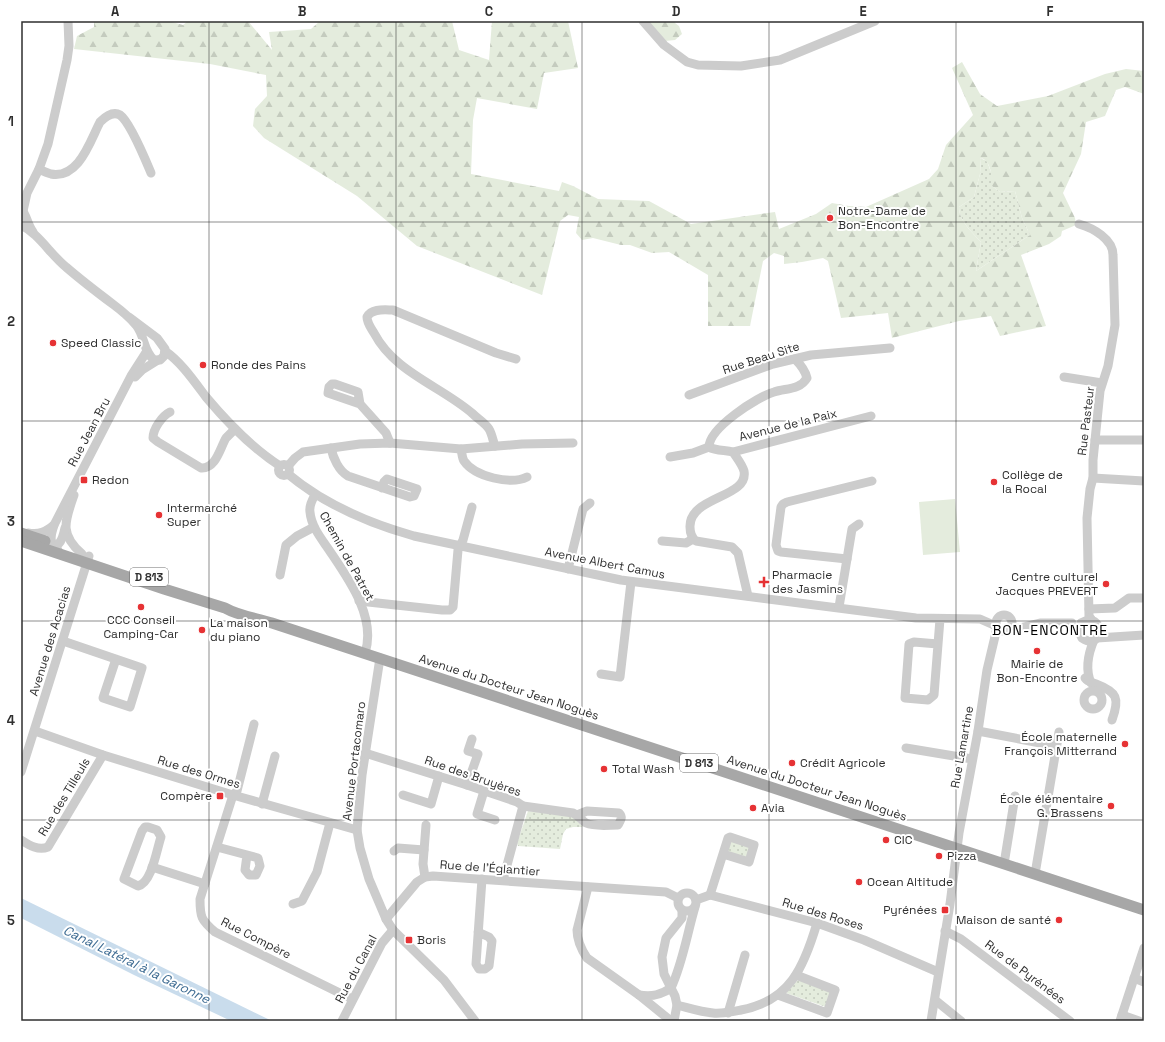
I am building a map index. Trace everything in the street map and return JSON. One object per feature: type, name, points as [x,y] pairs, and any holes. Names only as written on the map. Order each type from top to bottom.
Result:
[{"type":"main road","name":"Avenue du Docteur Jean Noguès","points":[[21,532],[86,558],[207,602],[225,608],[233,608],[253,617],[1144,910]]},
{"type":"main road","name":"Avenue du Docteur Jean Noguès","points":[[21,541],[69,557],[86,558]]},
{"type":"street","points":[[65,21],[69,33]]},
{"type":"street","points":[[37,238],[23,214],[24,196],[39,169],[48,144],[65,74],[69,46],[68,21]]},
{"type":"street","points":[[69,33],[72,21]]},
{"type":"street","points":[[643,21],[664,45],[687,62],[698,66],[741,66],[778,60],[875,21]]},
{"type":"street","points":[[39,169],[50,174],[63,174],[70,170],[80,161],[100,122],[105,117],[112,114],[119,115],[125,120],[142,149],[151,173]]},
{"type":"street","name":"Rue Pasteur","points":[[1079,224],[1099,232],[1113,250],[1115,325],[1108,366],[1100,391],[1093,478],[1090,489],[1088,518],[1087,624]]},
{"type":"street","points":[[21,225],[27,228],[65,266],[129,317],[138,328],[147,351]]},
{"type":"street","points":[[495,446],[489,430],[465,407],[448,395],[407,371],[395,360],[379,343],[367,320],[367,316],[369,313],[376,311],[393,310],[496,353],[516,359]]},
{"type":"street","name":"Avenue Albert Camus","points":[[129,317],[157,338],[165,351],[185,370],[213,405],[235,429],[268,459],[286,469],[315,495],[362,519],[388,529],[414,536],[631,582],[839,607],[916,618],[940,619],[999,616]]},
{"type":"street","points":[[143,340],[147,336],[154,335]]},
{"type":"street","name":"Rue Beau Site","points":[[688,395],[773,364],[811,355],[890,348]]},
{"type":"street","name":"Avenue Albert Camus","points":[[147,351],[153,359],[175,365],[185,370]]},
{"type":"street","name":"Rue Jean Bru","points":[[76,482],[75,494],[66,522],[63,538],[54,545],[50,537],[54,525],[76,482],[123,393],[131,376],[147,351]]},
{"type":"street","points":[[159,360],[164,356],[165,351]]},
{"type":"street","points":[[670,457],[693,453],[710,447],[710,440],[723,424],[754,401],[773,392],[797,387],[803,384],[807,378],[806,373],[795,359]]},
{"type":"street","name":"Rue Jean Bru","points":[[123,393],[138,373],[159,360]]},
{"type":"street","points":[[1064,377],[1102,383]]},
{"type":"street","points":[[360,404],[386,433],[390,443]]},
{"type":"street","points":[[170,412],[165,415],[154,431],[154,440],[201,468],[208,468],[214,463],[227,437],[235,429]]},
{"type":"street","name":"Avenue de la Paix","points":[[710,447],[733,452],[871,416]]},
{"type":"street","points":[[1095,440],[1144,440]]},
{"type":"street","points":[[286,469],[295,458],[303,452],[367,443],[390,443],[461,450],[495,446],[573,443]]},
{"type":"street","points":[[331,448],[332,455],[345,474],[382,488]]},
{"type":"street","points":[[461,450],[465,462],[477,471],[493,478],[514,481],[527,477]]},
{"type":"street","points":[[733,452],[744,470],[742,483],[738,487],[705,505],[696,512],[692,517],[690,532],[693,539],[699,542],[732,547],[736,550],[748,596]]},
{"type":"street","points":[[1093,478],[1144,481]]},
{"type":"street","points":[[847,559],[778,551],[776,545],[781,507],[787,502],[872,481]]},
{"type":"street","name":"Chemin de Patret","points":[[315,495],[309,508],[314,526],[350,582],[367,623],[368,644],[365,653]]},
{"type":"street","points":[[568,569],[583,509],[590,503]]},
{"type":"street","points":[[359,601],[450,610],[453,607],[458,550],[463,540],[472,507]]},
{"type":"street","name":"Rue Jean Bru","points":[[66,522],[69,540],[86,558]]},
{"type":"street","points":[[839,607],[852,529],[859,524]]},
{"type":"street","points":[[21,532],[39,534],[45,532],[54,525]]},
{"type":"street","points":[[280,575],[286,545],[297,536],[314,526]]},
{"type":"street","points":[[662,541],[686,543],[693,539]]},
{"type":"street","points":[[21,541],[54,545],[69,557]]},
{"type":"street","name":"Avenue des Acacias","points":[[21,772],[63,641],[86,558]]},
{"type":"street","points":[[601,674],[620,677],[631,582]]},
{"type":"street","points":[[1087,624],[1129,598],[1144,598]]},
{"type":"street","points":[[1001,629],[996,621],[999,616],[1007,616],[1012,620],[1033,625]]},
{"type":"street","name":"Avenue Albert Camus","points":[[958,618],[980,620],[1001,629]]},
{"type":"street","points":[[938,644],[914,642],[909,644],[904,698],[928,700],[934,695],[940,619]]},
{"type":"street","points":[[1001,629],[1012,627],[1012,620]]},
{"type":"street","points":[[1001,629],[1044,623],[1087,624],[1110,636]]},
{"type":"street","points":[[1087,624],[1100,632],[1089,651]]},
{"type":"street","points":[[1087,624],[1088,641],[1110,636],[1144,635]]},
{"type":"street","points":[[1087,624],[1089,651],[1088,678],[1096,692],[1102,698],[1102,703],[1098,708],[1093,709],[1084,703],[1083,682],[1088,678]]},
{"type":"street","name":"Rue Lamartine","points":[[931,1021],[952,892],[957,849],[978,731],[987,670],[1001,629]]},
{"type":"street","points":[[63,641],[116,659],[142,668],[130,707],[103,698],[116,659]]},
{"type":"street","name":"Avenue Portacomaro","points":[[380,658],[365,752],[357,830],[360,848],[369,879],[386,919],[393,930],[444,980],[474,1021]]},
{"type":"street","points":[[1088,678],[1105,687],[1114,695],[1116,702],[1112,720]]},
{"type":"street","points":[[1084,698],[1090,692],[1096,692]]},
{"type":"street","name":"Rue Compère","points":[[254,724],[237,791],[232,795],[200,899],[200,913],[204,923],[215,932],[352,999]]},
{"type":"street","name":"Rue des Ormes","points":[[35,731],[103,755],[232,795],[357,830]]},
{"type":"street","points":[[978,731],[1056,746]]},
{"type":"street","points":[[1035,874],[1059,732]]},
{"type":"street","points":[[467,785],[478,754],[468,751],[472,740]]},
{"type":"street","points":[[906,748],[972,759]]},
{"type":"street","name":"Rue des Bruyères","points":[[365,752],[517,802],[523,806],[503,880]]},
{"type":"street","name":"Rue des Tilleuls","points":[[21,840],[41,849],[48,847],[103,755]]},
{"type":"street","points":[[262,804],[275,756]]},
{"type":"street","points":[[403,795],[431,804],[439,776]]},
{"type":"street","points":[[484,791],[477,814],[495,820]]},
{"type":"street","points":[[1004,864],[1015,796]]},
{"type":"street","points":[[523,806],[550,809],[577,815]]},
{"type":"street","points":[[293,904],[302,901],[317,872],[330,823]]},
{"type":"street","points":[[425,877],[423,864],[426,825]]},
{"type":"street","points":[[145,827],[157,830],[161,837],[152,868],[148,878],[142,886],[138,886],[124,879],[142,831],[145,827]]},
{"type":"street","points":[[217,847],[247,855]]},
{"type":"street","points":[[394,851],[398,848],[424,850]]},
{"type":"street","points":[[682,911],[691,911],[695,903],[710,895],[723,854]]},
{"type":"street","points":[[152,868],[205,884]]},
{"type":"street","name":"Rue de l'Églantier","points":[[386,919],[417,882],[425,877],[433,876],[588,886]]},
{"type":"street","points":[[478,932],[482,879]]},
{"type":"street","points":[[671,1021],[639,995],[587,958],[583,952],[576,930],[588,886],[666,892],[678,898]]},
{"type":"street","points":[[639,995],[658,995],[671,988],[676,977],[692,923],[695,903],[692,895],[689,893],[683,894],[678,898]]},
{"type":"street","name":"Rue des Roses","points":[[710,895],[817,923],[864,940],[938,972]]},
{"type":"street","points":[[674,1021],[677,1005],[675,996],[664,974],[662,957],[666,938],[682,918],[682,911],[678,906],[678,898]]},
{"type":"street","points":[[677,1005],[711,1013],[728,1012],[748,1009],[778,996],[796,975],[806,957],[817,923]]},
{"type":"street","name":"Rue du Canal","points":[[342,1021],[382,943],[393,930]]},
{"type":"street","name":"Rue de Pyrénées","points":[[945,931],[961,939],[1070,1021]]},
{"type":"street","points":[[1139,1021],[1121,1018],[1144,948]]},
{"type":"street","points":[[728,1012],[745,955]]},
{"type":"street","points":[[778,996],[825,1017],[835,990],[796,975]]},
{"type":"street","points":[[1134,978],[1144,982]]},
{"type":"street","points":[[935,1000],[961,1021]]},
{"type":"green space","points":[[94,21],[168,21],[183,25],[188,21],[248,21],[272,50],[269,32],[311,29],[320,21],[452,21],[459,50],[489,60],[492,21],[568,21],[578,68],[544,73],[537,109],[477,98],[473,120],[471,174],[559,191],[562,182],[598,199],[649,201],[691,224],[775,212],[779,229],[816,214],[832,203],[866,207],[929,179],[938,169],[946,145],[973,115],[952,68],[962,62],[980,94],[997,106],[1048,96],[1105,74],[1126,69],[1144,71],[1144,94],[1125,87],[1116,90],[1105,116],[1086,122],[1081,154],[1063,193],[1075,218],[1076,225],[1062,231],[1061,236],[1049,244],[1021,255],[1046,326],[1000,336],[991,316],[959,321],[892,338],[888,313],[841,318],[828,261],[823,258],[784,264],[784,256],[774,253],[763,261],[750,326],[708,326],[708,275],[669,252],[652,253],[630,245],[621,245],[593,238],[582,240],[576,233],[579,217],[568,215],[560,221],[542,295],[417,246],[357,196],[264,138],[253,126],[255,109],[267,96],[266,75],[210,64],[74,49],[77,36],[94,27]],"holes":[[[980,158],[984,159],[989,165],[992,186],[1000,192],[1015,191],[1022,218],[1030,235],[976,271],[981,242],[964,222],[961,217],[959,207],[974,197],[981,173]]]},
{"type":"green space","points":[[647,21],[674,21],[679,26],[682,34],[675,40],[665,41]]},
{"type":"green space","points":[[980,158],[987,161],[992,175],[992,186],[1000,192],[1015,191],[1022,218],[1030,235],[976,271],[981,242],[964,222],[961,217],[959,207],[974,197],[981,173]]},
{"type":"green space","points":[[955,499],[960,552],[923,555],[919,502]]},
{"type":"green space","points":[[528,811],[572,816],[583,827],[566,829],[563,834],[560,849],[518,846],[517,843]]},
{"type":"green space","points":[[731,841],[751,847],[747,859],[727,852]]},
{"type":"green space","points":[[798,980],[831,992],[826,1007],[786,993]]},
{"type":"water","name":"Canal Latéral à la Garonne","points":[[21,898],[272,1021],[231,1021],[134,975],[21,918]]},
{"type":"place","name":"Notre-Dame de Bon-Encontre","points":[[830,218]]},
{"type":"place","name":"Speed Classic","points":[[53,343]]},
{"type":"place","name":"Ronde des Pains","points":[[203,365]]},
{"type":"place","name":"Redon","points":[[84,480]]},
{"type":"place","name":"Collège de la Rocal","points":[[994,482]]},
{"type":"place","name":"Intermarché Super","points":[[159,515]]},
{"type":"place","name":"Pharmacie des Jasmins","points":[[764,582]]},
{"type":"place","name":"Centre culturel Jacques PREVERT","points":[[1106,584]]},
{"type":"place","name":"CCC Conseil Camping-Car","points":[[141,607]]},
{"type":"place","name":"La maison du piano","points":[[202,630]]},
{"type":"place","name":"Mairie de Bon-Encontre","points":[[1037,651]]},
{"type":"place","name":"École maternelle François Mitterrand","points":[[1125,744]]},
{"type":"place","name":"Crédit Agricole","points":[[792,763]]},
{"type":"place","name":"Total Wash","points":[[604,769]]},
{"type":"place","name":"Compère","points":[[220,796]]},
{"type":"place","name":"École élémentaire G. Brassens","points":[[1111,806]]},
{"type":"place","name":"Avia","points":[[753,808]]},
{"type":"place","name":"CIC","points":[[886,840]]},
{"type":"place","name":"Pizza","points":[[939,856]]},
{"type":"place","name":"Ocean Altitude","points":[[859,882]]},
{"type":"place","name":"Pyrénées","points":[[945,910]]},
{"type":"place","name":"Maison de santé","points":[[1059,920]]},
{"type":"place","name":"Boris","points":[[409,940]]},
{"type":"district","name":"BON-ENCONTRE","points":[[1050,630]]}]
